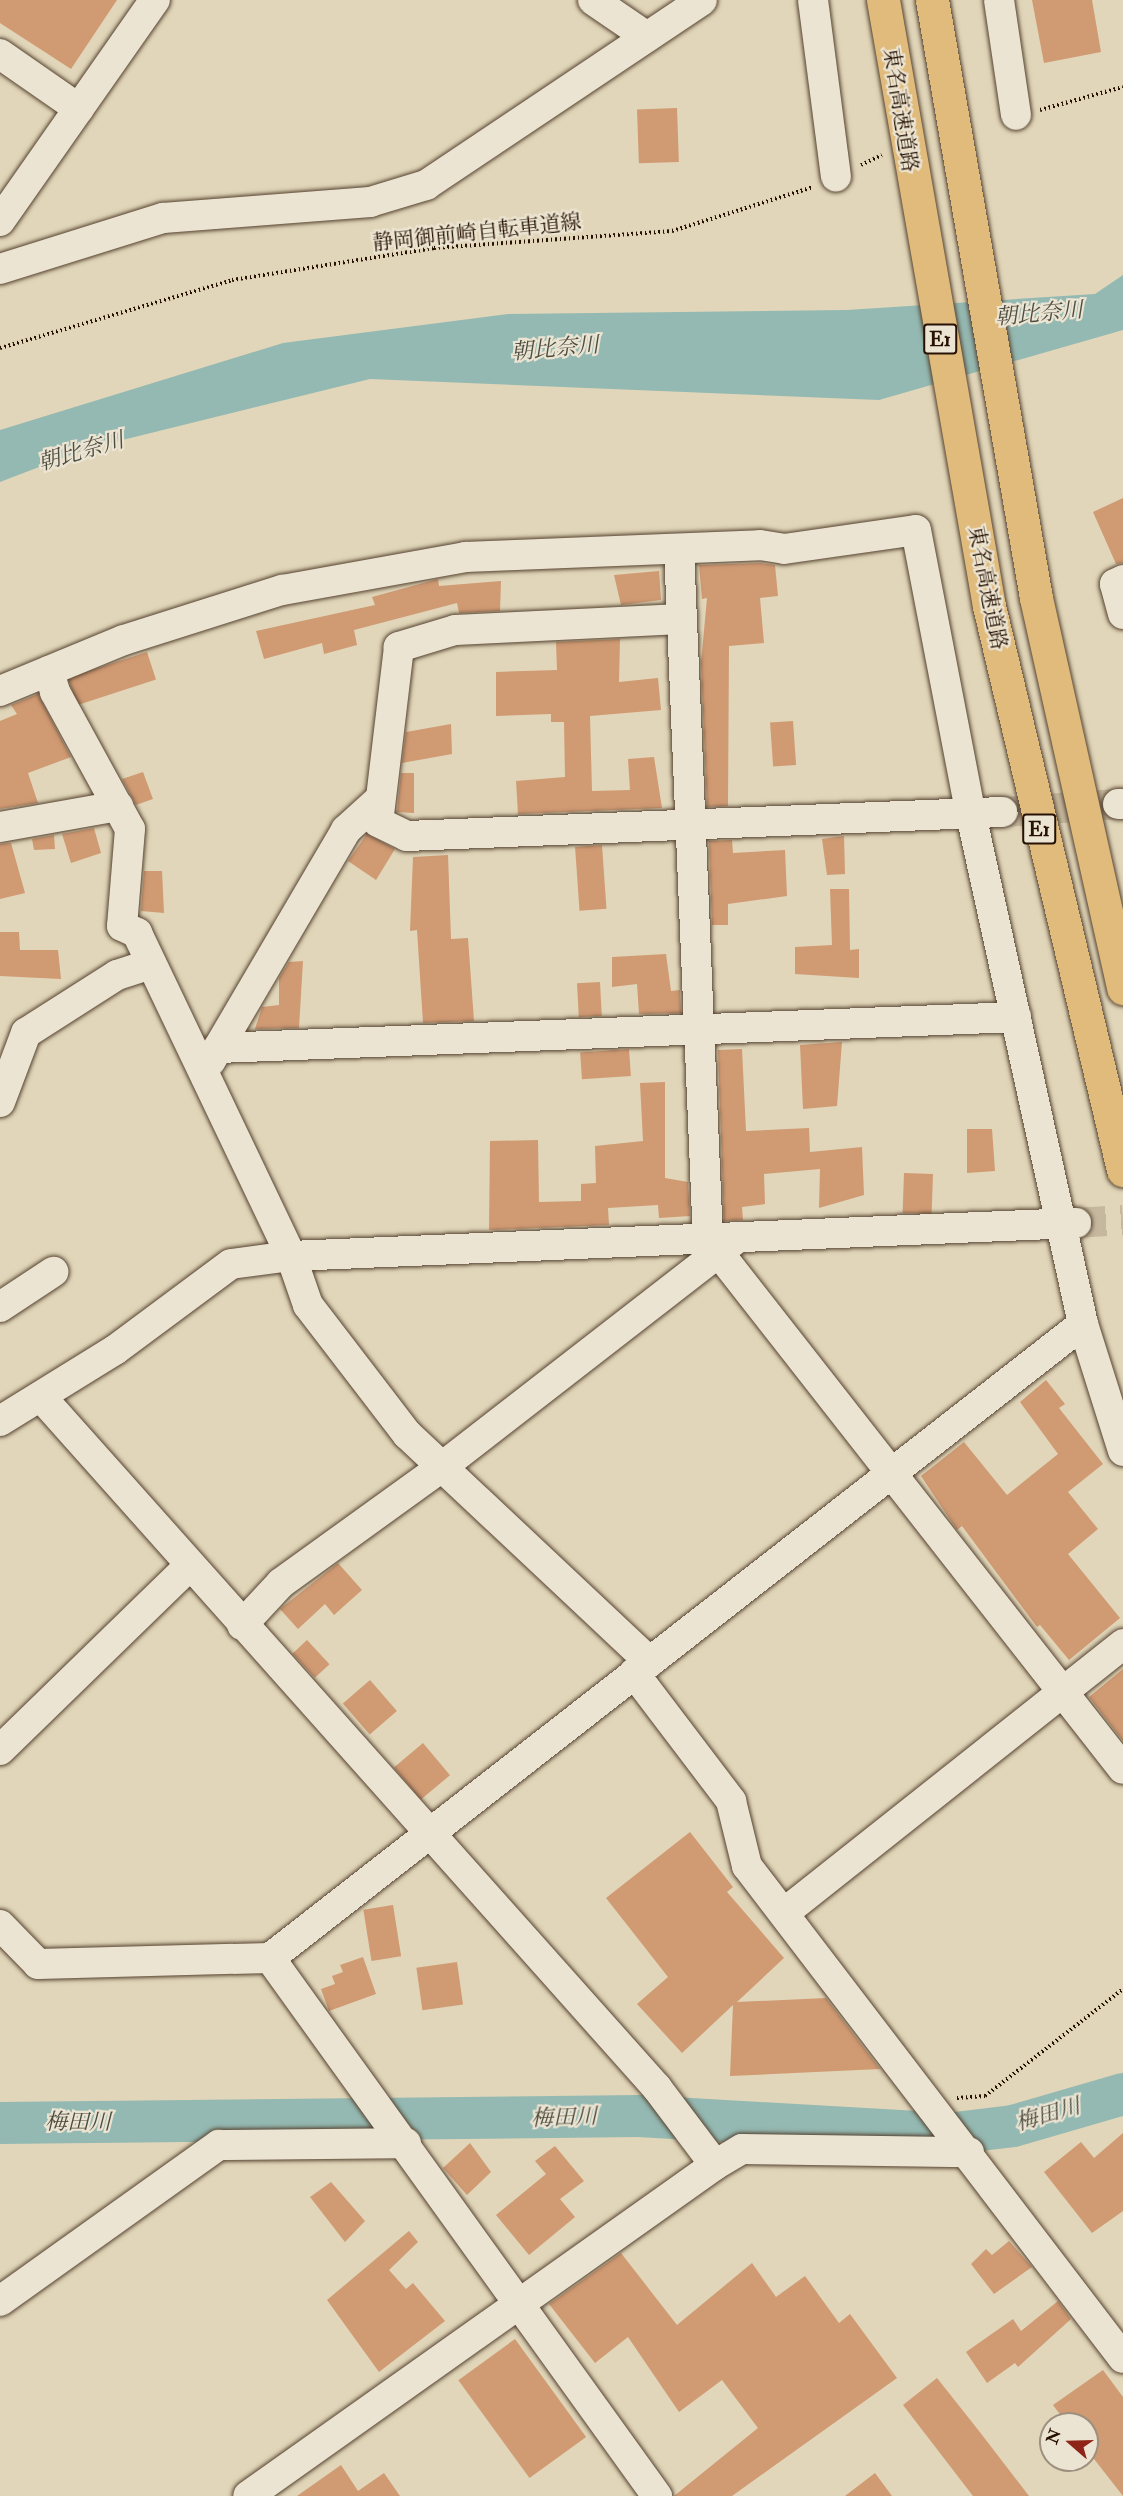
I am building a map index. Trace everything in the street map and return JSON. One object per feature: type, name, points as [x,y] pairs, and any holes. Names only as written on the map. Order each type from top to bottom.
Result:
[{"type":"highway","name":"東名高速道路","points":[[883,0],[914,193],[966,486],[1018,737],[1123,1170]]},
{"type":"highway","name":"E1","points":[[932,0],[959,180],[1012,471],[1123,988]]},
{"type":"street","points":[[0,221],[155,0]]},
{"type":"street","points":[[594,0],[647,38]]},
{"type":"street","points":[[0,269],[163,218],[370,202],[426,184],[702,0]]},
{"type":"street","points":[[813,0],[836,177]]},
{"type":"street","points":[[999,0],[1016,115]]},
{"type":"street","points":[[0,54],[79,109]]},
{"type":"street","points":[[0,691],[124,640],[282,590],[465,558],[760,545],[783,549],[916,530],[970,810],[1016,1017],[1069,1224],[1083,1324],[1123,1450]]},
{"type":"street","points":[[679,549],[689,822],[700,1030],[721,1244],[891,1476],[1123,1769]]},
{"type":"street","points":[[1123,580],[1115,584],[1123,614]]},
{"type":"street","points":[[681,619],[455,630],[399,647],[378,822],[407,836],[970,810],[1003,812]]},
{"type":"street","points":[[50,671],[55,692],[130,829],[122,926],[137,933],[151,964],[211,1060],[291,1256],[308,1305],[407,1434],[642,1668],[731,1802],[747,1866],[930,2100],[1123,2358]]},
{"type":"street","points":[[211,1060],[346,830],[379,800]]},
{"type":"street","points":[[0,827],[118,806]]},
{"type":"street","points":[[0,1102],[7,1069],[26,1032],[117,975],[151,964]]},
{"type":"street","points":[[211,1060],[700,1030],[1016,1017]]},
{"type":"street","points":[[0,1421],[43,1399],[231,1264],[291,1256],[721,1244],[1069,1224]]},
{"type":"street","points":[[242,1625],[281,1583],[442,1467],[721,1244]]},
{"type":"street","points":[[0,1307],[52,1272]]},
{"type":"street","points":[[0,1925],[38,1964],[270,1958],[1083,1324]]},
{"type":"street","points":[[43,1399],[189,1566],[657,2088],[715,2165]]},
{"type":"street","points":[[0,1750],[189,1566]]},
{"type":"street","points":[[784,1913],[1061,1690],[1123,1644]]},
{"type":"street","points":[[270,1958],[370,2092],[657,2496]]},
{"type":"street","points":[[0,2301],[219,2145],[406,2143]]},
{"type":"street","points":[[248,2496],[715,2165],[742,2149],[969,2152]]},
{"type":"path","points":[[1016,115],[1123,87]]},
{"type":"path","name":"静岡御前崎自転車道線","points":[[0,348],[232,280],[434,248],[672,231],[836,177],[882,155]]},
{"type":"path","points":[[930,2100],[985,2096],[1123,1989]]},
{"type":"water","name":"朝比奈川","points":[[1123,275],[1123,330],[879,400],[370,379],[86,449],[0,482],[0,430],[283,343],[508,314],[847,310],[1095,294]]},
{"type":"building","points":[[0,0],[117,0],[71,69],[0,23]]},
{"type":"building","points":[[1032,0],[1092,0],[1101,52],[1044,63]]},
{"type":"building","points":[[677,108],[679,162],[639,163],[637,109]]},
{"type":"building","points":[[1123,498],[1123,563],[1116,564],[1093,512]]},
{"type":"building","points":[[760,563],[775,565],[778,596],[760,598],[764,643],[729,646],[728,806],[707,807],[701,663],[707,598],[702,599],[699,565]]},
{"type":"building","points":[[659,571],[661,600],[621,605],[614,575]]},
{"type":"building","points":[[438,579],[439,586],[501,581],[500,611],[459,613],[457,603],[354,630],[357,645],[324,654],[322,643],[264,659],[256,631],[375,605],[372,597]]},
{"type":"building","points":[[620,639],[619,682],[658,678],[661,710],[590,716],[592,791],[630,790],[628,759],[654,757],[662,808],[518,814],[516,781],[565,777],[564,722],[551,722],[551,714],[496,716],[496,672],[557,670],[556,642]]},
{"type":"building","points":[[147,652],[156,680],[77,705],[68,678]]},
{"type":"building","points":[[38,694],[71,757],[28,773],[38,803],[0,809],[0,721],[17,714],[11,705]]},
{"type":"building","points":[[793,721],[796,765],[773,766],[770,723]]},
{"type":"building","points":[[451,724],[452,754],[402,763],[406,732]]},
{"type":"building","points":[[143,772],[153,799],[136,805],[122,779]]},
{"type":"building","points":[[401,773],[414,773],[414,813],[397,812]]},
{"type":"building","points":[[94,828],[101,853],[71,863],[62,834]]},
{"type":"building","points":[[367,834],[395,849],[376,880],[348,861]]},
{"type":"building","points":[[54,835],[55,849],[34,850],[32,839]]},
{"type":"building","points":[[844,836],[845,874],[827,875],[822,839]]},
{"type":"building","points":[[732,840],[733,853],[785,850],[787,896],[728,904],[728,925],[712,925],[709,841]]},
{"type":"building","points":[[11,843],[25,893],[0,899],[0,844]]},
{"type":"building","points":[[602,845],[606,909],[580,911],[575,847]]},
{"type":"building","points":[[448,855],[451,939],[468,938],[474,1021],[423,1023],[417,930],[410,931],[413,857]]},
{"type":"building","points":[[144,871],[162,871],[164,913],[141,911]]},
{"type":"building","points":[[830,889],[849,889],[850,950],[859,949],[859,978],[795,974],[795,947],[832,945]]},
{"type":"building","points":[[0,932],[19,932],[20,950],[58,950],[61,979],[0,976]]},
{"type":"building","points":[[666,954],[671,991],[680,990],[681,1013],[639,1014],[637,984],[612,987],[612,957]]},
{"type":"building","points":[[303,961],[299,1028],[255,1029],[262,1007],[279,1005],[279,978],[289,962]]},
{"type":"building","points":[[600,982],[602,1016],[579,1017],[577,983]]},
{"type":"building","points":[[842,1042],[837,1106],[803,1109],[800,1045]]},
{"type":"building","points":[[629,1049],[631,1076],[582,1079],[580,1052]]},
{"type":"building","points":[[742,1049],[746,1131],[809,1128],[810,1152],[862,1147],[864,1195],[819,1208],[820,1169],[764,1174],[765,1204],[742,1207],[743,1220],[724,1221],[718,1050]]},
{"type":"building","points":[[665,1082],[665,1178],[688,1182],[690,1216],[659,1218],[658,1205],[608,1208],[609,1225],[489,1230],[490,1141],[538,1140],[539,1202],[581,1201],[581,1184],[596,1183],[595,1146],[643,1141],[640,1083]]},
{"type":"building","points":[[967,1129],[992,1129],[995,1171],[967,1173]]},
{"type":"building","points":[[904,1173],[933,1174],[932,1214],[903,1213]]},
{"type":"building","points":[[1046,1380],[1065,1404],[1059,1408],[1103,1464],[1068,1492],[1098,1529],[1068,1554],[1120,1618],[1069,1660],[1040,1625],[1037,1627],[962,1526],[957,1530],[921,1476],[964,1442],[1007,1495],[1058,1454],[1020,1402]]},
{"type":"building","points":[[338,1563],[362,1590],[334,1615],[325,1604],[298,1629],[280,1609]]},
{"type":"building","points":[[307,1640],[330,1664],[315,1678],[292,1654]]},
{"type":"building","points":[[1123,1669],[1123,1741],[1089,1697]]},
{"type":"building","points":[[370,1680],[397,1711],[370,1735],[343,1704]]},
{"type":"building","points":[[423,1743],[450,1775],[421,1800],[394,1767]]},
{"type":"building","points":[[690,1832],[733,1887],[727,1892],[784,1958],[737,2002],[826,1998],[880,2069],[730,2076],[733,2005],[682,2053],[637,2004],[668,1977],[606,1898]]},
{"type":"building","points":[[393,1905],[401,1956],[372,1961],[363,1910]]},
{"type":"building","points":[[363,1957],[376,1994],[329,2011],[321,1989],[335,1984],[332,1976],[343,1972],[340,1965]]},
{"type":"building","points":[[457,1962],[463,2005],[422,2010],[416,1968]]},
{"type":"building","points":[[1123,2133],[1123,2211],[1092,2233],[1044,2172],[1081,2142],[1094,2158]]},
{"type":"building","points":[[470,2143],[491,2172],[467,2195],[443,2168]]},
{"type":"building","points":[[555,2146],[584,2181],[560,2199],[575,2217],[529,2255],[496,2215],[546,2174],[535,2161]]},
{"type":"building","points":[[331,2182],[365,2221],[345,2242],[310,2197]]},
{"type":"building","points":[[409,2231],[418,2242],[389,2270],[406,2289],[413,2283],[445,2321],[379,2372],[327,2300]]},
{"type":"building","points":[[1009,2241],[1032,2267],[994,2294],[971,2264],[986,2249],[992,2255]]},
{"type":"building","points":[[621,2253],[677,2325],[752,2263],[776,2297],[805,2276],[839,2323],[850,2314],[897,2378],[732,2496],[674,2496],[758,2428],[722,2380],[679,2412],[628,2337],[595,2363],[549,2304]]},
{"type":"building","points":[[1058,2301],[1071,2319],[1018,2367],[1015,2363],[987,2383],[966,2352],[1013,2319],[1021,2331]]},
{"type":"building","points":[[515,2339],[586,2437],[529,2478],[458,2380]]},
{"type":"building","points":[[1103,2370],[1123,2397],[1123,2496],[1099,2465],[1099,2412],[1058,2412],[1053,2405]]},
{"type":"building","points":[[937,2378],[1029,2496],[973,2496],[903,2405]]},
{"type":"building","points":[[341,2465],[358,2491],[384,2473],[400,2496],[297,2496]]},
{"type":"building","points":[[875,2473],[892,2496],[845,2496]]},
{"type":"waterway","name":"梅田川","points":[[0,2123],[639,2116],[947,2134],[1013,2126],[1123,2094]]},
{"type":"tunnel","points":[[1003,812],[1118,804]]},
{"type":"tunnel","points":[[1076,1223],[1123,1220]]}]
